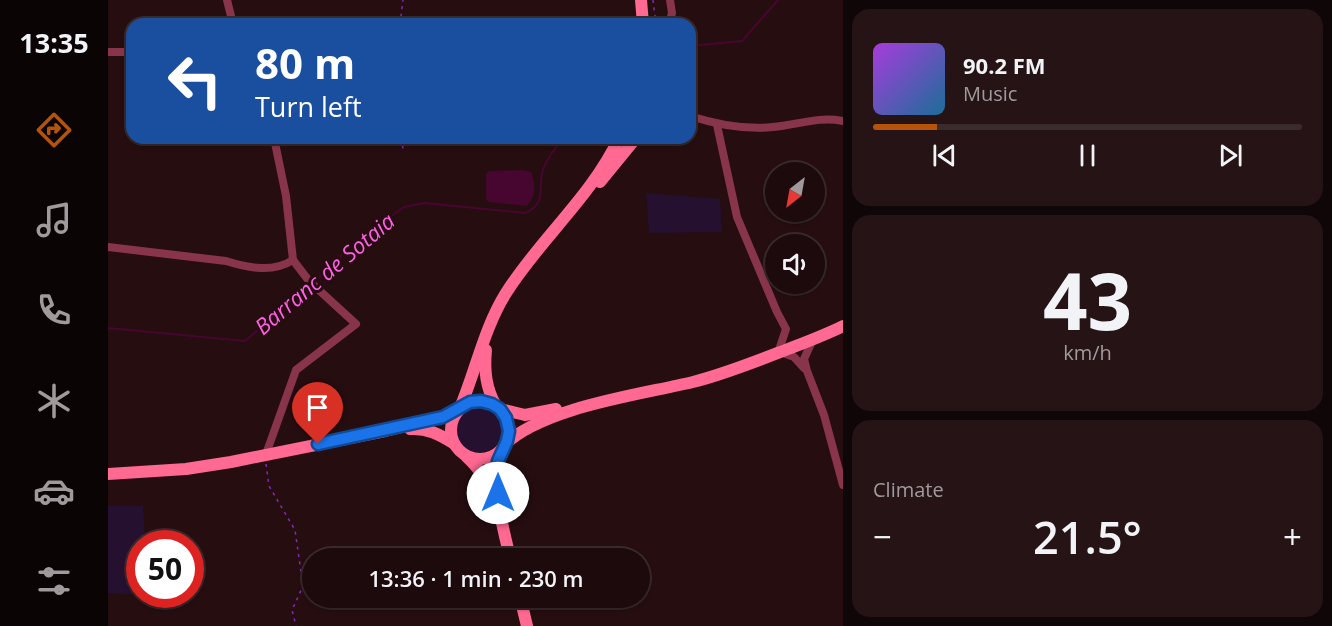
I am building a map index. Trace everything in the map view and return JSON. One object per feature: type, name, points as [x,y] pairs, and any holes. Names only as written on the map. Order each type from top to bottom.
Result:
[{"type":"main road","points":[[641,0],[642,18]]},
{"type":"main road","points":[[453,443],[450,431],[453,418],[460,409],[488,327],[507,291],[603,167],[616,144]]},
{"type":"main road","points":[[580,198],[592,190],[631,144]]},
{"type":"main road","points":[[108,474],[186,469],[231,462],[443,417],[470,402],[481,401],[525,416],[596,404],[696,381],[779,352],[843,326]]},
{"type":"main road","points":[[488,327],[485,375],[489,394],[506,418],[509,431],[498,461],[498,493],[508,548]]},
{"type":"main road","points":[[464,454],[474,459],[484,459],[503,448],[520,431],[529,426],[596,404]]},
{"type":"main road","points":[[385,431],[421,429],[440,434],[478,466],[485,477],[507,544]]},
{"type":"main road","points":[[522,608],[526,626]]},
{"type":"street","points":[[227,0],[232,18]]},
{"type":"street","points":[[670,0],[676,16],[674,18]]},
{"type":"street","points":[[108,52],[126,52]]},
{"type":"street","points":[[696,118],[717,125],[759,128],[824,119],[843,122]]},
{"type":"street","points":[[717,125],[737,217],[786,329],[779,352],[794,357],[807,371]]},
{"type":"street","points":[[266,454],[296,370],[356,324],[313,284],[293,260],[286,196],[275,144]]},
{"type":"street","points":[[108,247],[226,261],[244,267],[283,266],[293,260]]},
{"type":"street","points":[[813,339],[804,359],[824,415],[843,485]]},
{"type":"path","points":[[401,18],[403,0]]},
{"type":"path","points":[[653,0],[655,18]]},
{"type":"path","points":[[402,144],[403,150]]},
{"type":"path","points":[[266,454],[268,486],[295,530],[303,586],[292,610],[296,626]]},
{"type":"shaded area","points":[[488,171],[531,172],[534,181],[532,199],[526,206],[489,202],[486,199]]},
{"type":"shaded area","points":[[646,193],[720,199],[722,232],[649,233]]},
{"type":"shaded area","points":[[473,405],[483,405],[495,412],[502,424],[502,434],[495,446],[483,453],[473,453],[458,442],[454,434],[454,424],[465,409]]},
{"type":"shaded area","points":[[108,506],[143,506],[144,530],[126,530],[126,594],[108,593]]},
{"type":"waterway","name":"Barranc de Sotaia","points":[[696,45],[742,41],[778,0]]},
{"type":"waterway","name":"Barranc de Sotaia","points":[[108,328],[245,341],[308,288],[353,244],[404,207],[424,203],[525,213],[532,209],[539,199],[544,167],[559,144]]},
{"type":"route","points":[[318,444],[443,417],[470,402],[481,401],[500,409],[506,418],[509,431],[498,461],[498,493]]}]
